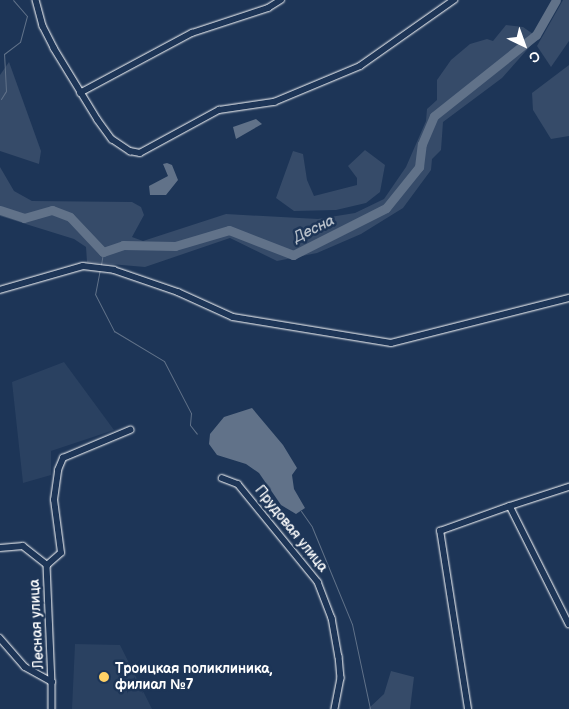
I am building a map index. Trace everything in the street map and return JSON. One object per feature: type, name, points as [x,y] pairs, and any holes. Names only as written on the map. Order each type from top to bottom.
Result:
[{"type":"street","points":[[36,0],[43,26],[80,93],[112,139],[130,151],[140,153],[219,110],[274,102],[360,66],[454,0]]},
{"type":"street","points":[[80,93],[192,33],[268,8],[281,0]]},
{"type":"street","points":[[0,290],[83,266],[100,268],[178,292],[233,317],[391,343],[569,298]]},
{"type":"street","points":[[0,548],[23,546],[47,566],[61,553],[54,500],[58,470],[63,458],[130,430]]},
{"type":"street","name":"Прудовая улица","points":[[222,478],[238,484],[318,582],[332,618],[339,656],[341,678],[335,709]]},
{"type":"street","points":[[468,709],[440,531],[569,487]]},
{"type":"street","points":[[510,506],[569,624]]},
{"type":"street","name":"Лесная улица","points":[[47,566],[52,709]]},
{"type":"street","name":"Лесная улица","points":[[0,638],[25,667],[52,682]]},
{"type":"shaded area","points":[[563,0],[569,0],[569,41],[551,67],[537,46]]},
{"type":"shaded area","points":[[506,25],[523,27],[533,34],[533,43],[502,78],[443,122],[441,150],[432,159],[431,170],[403,208],[361,234],[317,253],[277,261],[230,238],[145,267],[87,262],[86,247],[74,239],[0,216],[0,167],[14,191],[32,201],[132,202],[141,207],[144,215],[132,237],[143,241],[226,214],[318,219],[355,213],[384,199],[406,167],[426,121],[427,109],[437,100],[437,80],[451,60],[470,44],[487,39],[493,41]]},
{"type":"shaded area","points":[[9,62],[41,151],[39,164],[0,151],[0,75]]},
{"type":"shaded area","points":[[569,65],[569,136],[551,139],[533,110],[532,93]]},
{"type":"shaded area","points":[[256,119],[262,124],[236,139],[233,127]]},
{"type":"shaded area","points":[[365,150],[385,165],[380,192],[366,203],[336,210],[294,211],[276,198],[293,151],[303,154],[307,180],[314,196],[357,185],[357,178],[348,166]]},
{"type":"shaded area","points":[[163,164],[172,165],[178,180],[166,195],[150,195],[149,186],[168,176]]},
{"type":"shaded area","points":[[64,362],[114,430],[51,451],[51,475],[23,483],[12,382]]},
{"type":"shaded area","points":[[252,408],[283,445],[297,468],[292,475],[294,489],[305,508],[296,514],[281,505],[259,473],[246,464],[217,455],[209,444],[210,434],[224,417]]},
{"type":"shaded area","name":"Троицкая поликлиника, филиал №7","points":[[75,644],[120,645],[152,709],[72,709]]},
{"type":"shaded area","points":[[391,671],[414,677],[410,709],[368,709],[384,694]]},
{"type":"waterway","points":[[1,99],[6,91],[4,54],[20,42],[27,16],[13,0]]},
{"type":"waterway","name":"Десна","points":[[0,210],[24,218],[52,210],[70,217],[103,252],[123,245],[175,246],[229,230],[293,255],[386,208],[419,167],[422,144],[434,116],[536,35],[556,0]]},
{"type":"waterway","points":[[101,265],[103,252]]},
{"type":"waterway","points":[[100,269],[95,294],[114,331],[164,361],[191,413],[190,425],[197,434]]},
{"type":"waterway","points":[[301,511],[312,527],[352,624],[370,709]]},
{"type":"place","name":"Троицкая поликлиника, филиал №7","points":[[104,677]]}]
